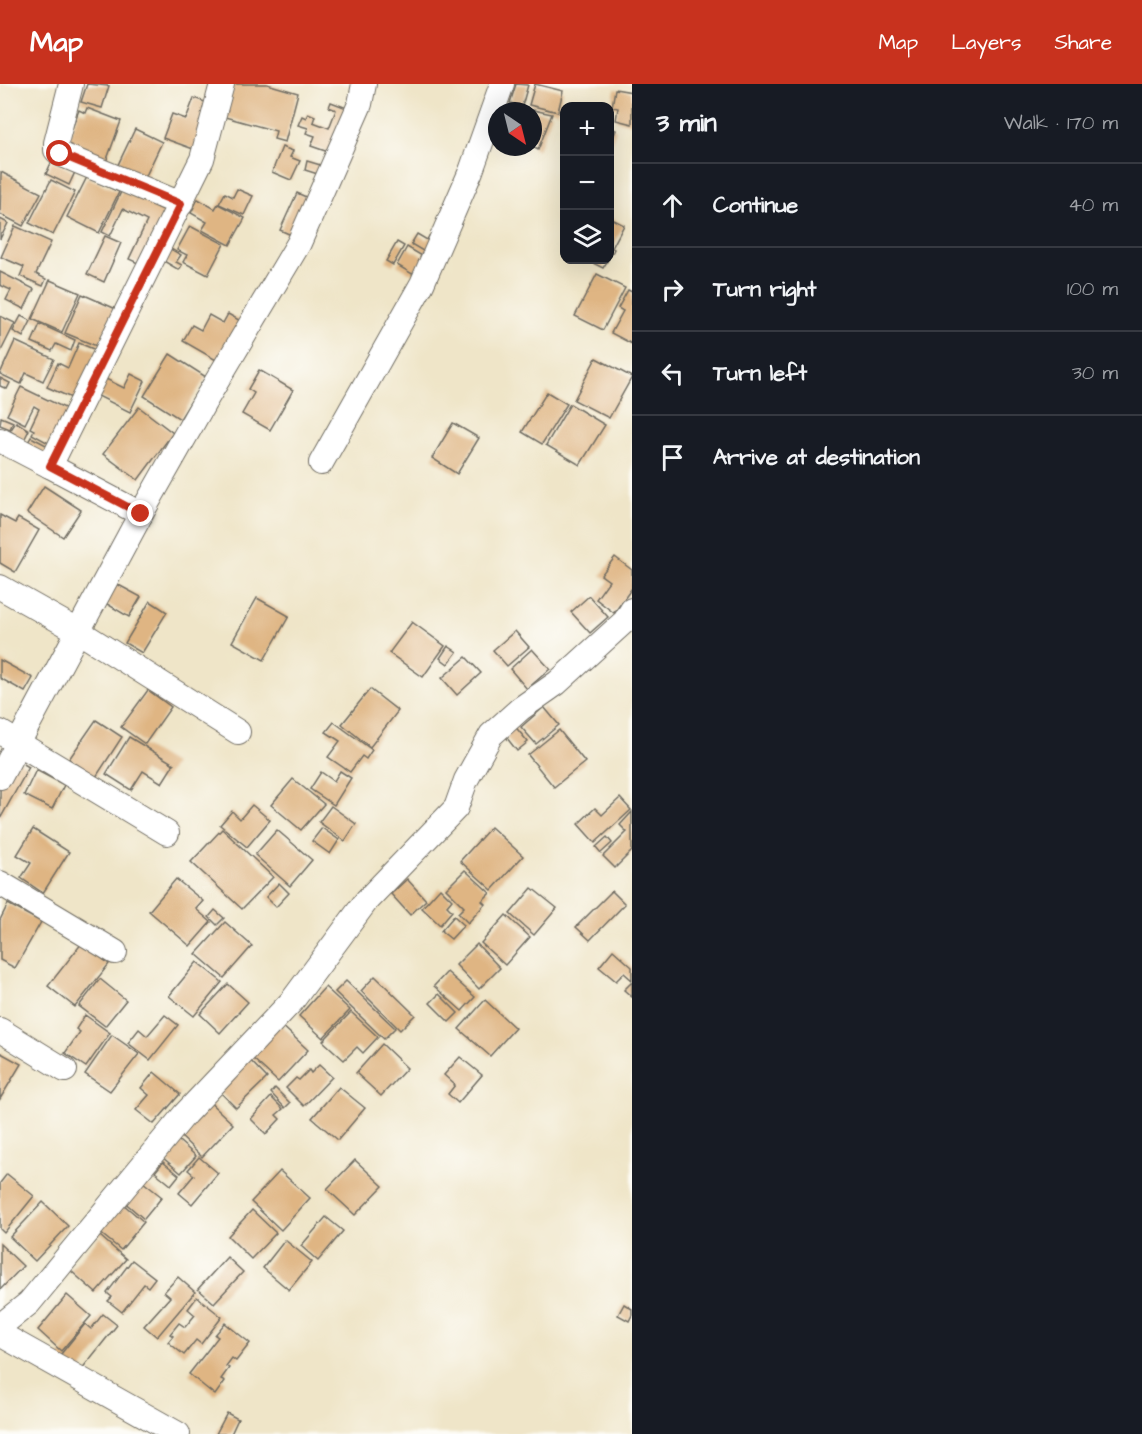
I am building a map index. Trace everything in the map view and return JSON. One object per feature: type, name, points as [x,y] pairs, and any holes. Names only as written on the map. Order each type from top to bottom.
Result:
[{"type":"street","points":[[71,84],[56,150],[60,154],[181,204]]},
{"type":"street","points":[[50,466],[202,159],[222,84]]},
{"type":"street","points":[[0,777],[9,737],[78,631],[205,401],[298,243],[360,104],[364,84]]},
{"type":"street","points":[[321,463],[422,284],[471,171],[502,84]]},
{"type":"street","points":[[0,440],[141,514]]},
{"type":"street","points":[[0,587],[78,631],[238,732]]},
{"type":"street","points":[[0,1326],[29,1303],[185,1114],[292,1001],[367,900],[456,808],[466,780],[491,735],[520,709],[557,683],[625,621],[632,610]]},
{"type":"street","points":[[9,737],[167,833]]},
{"type":"street","points":[[0,883],[115,952]]},
{"type":"street","points":[[0,1030],[65,1070]]},
{"type":"street","points":[[0,1334],[178,1434]]},
{"type":"building","points":[[87,84],[109,86],[102,108],[81,102]]},
{"type":"building","points":[[234,84],[267,84],[298,93],[285,142],[274,139],[276,131],[225,117]]},
{"type":"building","points":[[516,84],[528,85],[523,102],[510,102]]},
{"type":"building","points":[[535,84],[563,91],[558,112],[542,108],[542,102],[530,102]]},
{"type":"building","points":[[615,89],[632,92],[632,124],[616,120],[618,108],[614,107]]},
{"type":"building","points":[[194,98],[213,105],[196,150],[163,138],[172,114],[186,119]]},
{"type":"building","points":[[331,102],[352,110],[334,154],[311,146],[315,136],[306,133],[308,128],[298,125],[302,116],[306,118],[308,113],[315,116],[313,122],[329,128],[336,110],[329,107]]},
{"type":"building","points":[[87,108],[121,121],[106,162],[65,147],[79,110],[85,113]]},
{"type":"building","points":[[542,112],[552,114],[542,140]]},
{"type":"building","points":[[135,129],[162,142],[143,182],[116,169]]},
{"type":"building","points":[[282,147],[293,151],[290,157],[300,161],[291,180],[272,172]]},
{"type":"building","points":[[52,161],[75,172],[69,185],[46,174]]},
{"type":"building","points":[[307,161],[327,167],[324,176],[305,170]]},
{"type":"building","points":[[1,172],[41,193],[23,226],[0,214]]},
{"type":"building","points":[[87,177],[119,192],[99,233],[67,217]]},
{"type":"building","points":[[51,180],[75,192],[53,235],[29,223]]},
{"type":"building","points":[[237,189],[253,196],[244,215],[219,204],[225,193],[233,197]]},
{"type":"building","points":[[122,190],[165,211],[140,264],[129,259],[147,221],[123,209],[110,236],[102,232]]},
{"type":"building","points":[[297,193],[315,201],[298,238],[280,230]]},
{"type":"building","points":[[198,199],[215,209],[218,204],[245,218],[230,245],[202,230],[207,222],[191,213]]},
{"type":"building","points":[[0,219],[8,223],[0,239]]},
{"type":"building","points":[[614,220],[624,225],[614,244]]},
{"type":"building","points":[[15,226],[51,242],[36,274],[46,279],[43,286],[20,276],[24,267],[1,257]]},
{"type":"building","points":[[190,226],[224,244],[208,275],[183,262],[187,255],[177,250]]},
{"type":"building","points":[[417,234],[427,240],[429,236],[436,240],[428,254],[411,244]]},
{"type":"building","points":[[105,236],[121,243],[104,282],[87,274]]},
{"type":"building","points":[[397,242],[404,246],[393,265],[386,261]]},
{"type":"building","points":[[407,247],[424,257],[414,275],[397,265]]},
{"type":"building","points":[[169,248],[181,255],[176,262],[182,265],[179,270],[162,260]]},
{"type":"building","points":[[0,272],[34,289],[24,309],[6,300],[11,290],[0,285]]},
{"type":"building","points":[[597,274],[625,288],[603,330],[575,316]]},
{"type":"building","points":[[50,280],[80,293],[62,332],[32,319]]},
{"type":"building","points":[[628,290],[632,292],[632,344],[611,333],[623,311],[618,308]]},
{"type":"building","points":[[82,294],[116,309],[99,347],[65,333]]},
{"type":"building","points":[[228,314],[246,324],[223,364],[183,341],[192,325],[201,330],[209,315],[223,323]]},
{"type":"building","points":[[0,316],[15,323],[0,353]]},
{"type":"building","points":[[21,316],[31,321],[23,337],[13,331]]},
{"type":"building","points":[[40,324],[75,340],[71,351],[56,344],[52,351],[32,342]]},
{"type":"building","points":[[15,341],[54,359],[43,381],[26,373],[21,384],[0,374]]},
{"type":"building","points":[[79,343],[98,351],[76,400],[47,387],[58,363],[68,368]]},
{"type":"building","points":[[170,354],[206,377],[180,419],[144,396]]},
{"type":"building","points":[[596,358],[632,377],[609,418],[574,400]]},
{"type":"building","points":[[259,370],[293,390],[270,430],[242,414],[254,393],[248,389]]},
{"type":"building","points":[[131,374],[145,381],[130,412],[96,395],[104,378],[124,388]]},
{"type":"building","points":[[0,378],[10,383],[7,389],[0,386]]},
{"type":"building","points":[[21,387],[69,410],[52,445],[32,434],[34,430],[30,428],[39,409],[34,406],[25,424],[7,415]]},
{"type":"building","points":[[547,392],[567,404],[542,444],[522,432]]},
{"type":"building","points":[[570,404],[605,425],[580,465],[546,445]]},
{"type":"building","points":[[139,407],[173,433],[138,480],[103,454]]},
{"type":"building","points":[[1,417],[13,422],[10,429],[0,425]]},
{"type":"building","points":[[16,422],[29,430],[24,440],[10,431]]},
{"type":"building","points":[[453,423],[479,438],[457,474],[432,458]]},
{"type":"building","points":[[31,437],[50,447],[45,457],[26,446]]},
{"type":"building","points":[[44,486],[81,510],[63,537],[27,513]]},
{"type":"building","points":[[0,515],[15,523],[18,518],[39,530],[15,572],[0,563]]},
{"type":"building","points":[[615,557],[632,570],[632,588],[614,613],[596,599],[609,581],[601,575]]},
{"type":"building","points":[[113,582],[141,597],[129,617],[102,601]]},
{"type":"building","points":[[589,596],[608,617],[590,633],[571,612]]},
{"type":"building","points":[[257,598],[289,616],[264,660],[232,642]]},
{"type":"building","points":[[150,601],[167,612],[142,653],[125,643]]},
{"type":"building","points":[[412,622],[445,646],[423,677],[389,653]]},
{"type":"building","points":[[515,631],[529,647],[507,666],[493,650]]},
{"type":"building","points":[[448,646],[457,652],[448,664],[440,658]]},
{"type":"building","points":[[532,649],[550,669],[527,689],[510,669]]},
{"type":"building","points":[[466,657],[481,673],[457,695],[442,678]]},
{"type":"building","points":[[0,660],[33,678],[25,692],[0,678]]},
{"type":"building","points":[[370,689],[398,711],[370,747],[342,724]]},
{"type":"building","points":[[148,690],[171,707],[145,744],[121,727]]},
{"type":"building","points":[[544,707],[559,725],[536,744],[521,727]]},
{"type":"building","points":[[96,720],[122,737],[96,777],[69,759]]},
{"type":"building","points":[[334,722],[372,750],[366,759],[362,756],[350,772],[328,757],[340,741],[326,732]]},
{"type":"building","points":[[513,724],[528,742],[517,751],[503,733]]},
{"type":"building","points":[[559,730],[585,762],[554,787],[528,755]]},
{"type":"building","points":[[129,737],[174,764],[162,783],[143,771],[131,790],[106,774]]},
{"type":"building","points":[[13,758],[29,767],[0,819],[0,783]]},
{"type":"building","points":[[36,770],[64,785],[52,809],[24,795]]},
{"type":"building","points":[[340,771],[351,778],[334,805],[310,789],[321,772],[334,781]]},
{"type":"building","points":[[293,779],[324,804],[301,830],[271,805]]},
{"type":"building","points":[[620,798],[631,810],[595,843],[578,824],[595,808],[602,815]]},
{"type":"building","points":[[252,805],[270,820],[247,847],[220,825],[232,811],[240,819]]},
{"type":"building","points":[[331,806],[356,824],[345,841],[319,822]]},
{"type":"building","points":[[632,812],[632,851],[615,868],[603,856],[627,832],[620,825]]},
{"type":"building","points":[[491,827],[523,856],[492,890],[460,861]]},
{"type":"building","points":[[322,828],[339,840],[330,854],[312,841]]},
{"type":"building","points":[[33,829],[69,852],[43,893],[21,878],[31,863],[17,855]]},
{"type":"building","points":[[222,829],[273,877],[242,909],[191,862]]},
{"type":"building","points":[[277,830],[312,860],[290,886],[255,855]]},
{"type":"building","points":[[607,837],[612,843],[601,853],[596,847]]},
{"type":"building","points":[[465,870],[490,893],[482,901],[485,904],[468,923],[458,913],[464,907],[446,889]]},
{"type":"building","points":[[176,879],[203,901],[196,909],[211,922],[190,946],[149,911]]},
{"type":"building","points":[[407,879],[426,900],[410,915],[391,894]]},
{"type":"building","points":[[279,883],[289,893],[276,907],[266,897]]},
{"type":"building","points":[[440,888],[452,900],[447,906],[452,911],[440,925],[422,908]]},
{"type":"building","points":[[532,888],[557,908],[534,935],[510,914]]},
{"type":"building","points":[[612,891],[625,904],[590,940],[576,927]]},
{"type":"building","points":[[8,904],[41,922],[15,968],[0,960],[0,920]]},
{"type":"building","points":[[215,910],[224,918],[217,925],[209,917]]},
{"type":"building","points":[[506,915],[530,937],[505,965],[481,943]]},
{"type":"building","points":[[454,916],[464,925],[451,939],[441,931]]},
{"type":"building","points":[[225,922],[252,946],[224,978],[196,954]]},
{"type":"building","points":[[82,943],[109,964],[75,1007],[48,986]]},
{"type":"building","points":[[477,944],[500,968],[479,989],[456,965]]},
{"type":"building","points":[[613,950],[632,967],[632,980],[624,973],[616,981],[599,967]]},
{"type":"building","points":[[197,962],[222,982],[194,1016],[169,996]]},
{"type":"building","points":[[447,972],[475,997],[462,1011],[434,986]]},
{"type":"building","points":[[375,976],[415,1015],[400,1030],[361,991]]},
{"type":"building","points":[[100,979],[126,1000],[105,1026],[79,1006]]},
{"type":"building","points":[[346,981],[395,1028],[384,1039],[335,992]]},
{"type":"building","points":[[632,982],[632,997],[624,990]]},
{"type":"building","points":[[228,984],[248,1002],[220,1033],[200,1014]]},
{"type":"building","points":[[325,987],[350,1010],[323,1038],[299,1016]]},
{"type":"building","points":[[439,994],[458,1013],[449,1022],[430,1003]]},
{"type":"building","points":[[485,1000],[515,1028],[490,1056],[459,1029]]},
{"type":"building","points":[[351,1012],[378,1037],[363,1053],[357,1047],[344,1060],[323,1041]]},
{"type":"building","points":[[85,1015],[110,1033],[86,1067],[65,1053],[80,1032],[76,1029]]},
{"type":"building","points":[[165,1015],[178,1025],[150,1060],[128,1043],[139,1029],[147,1036]]},
{"type":"building","points":[[278,1022],[308,1050],[278,1082],[248,1054]]},
{"type":"building","points":[[112,1035],[139,1054],[110,1091],[85,1074]]},
{"type":"building","points":[[382,1044],[407,1068],[381,1096],[356,1073]]},
{"type":"building","points":[[1,1053],[21,1064],[0,1099],[0,1055]]},
{"type":"building","points":[[245,1055],[267,1078],[236,1108],[218,1090]]},
{"type":"building","points":[[460,1057],[482,1075],[458,1103],[448,1094],[455,1085],[444,1075]]},
{"type":"building","points":[[319,1065],[332,1077],[304,1106],[286,1088],[296,1078],[299,1080],[309,1070],[311,1073]]},
{"type":"building","points":[[154,1072],[180,1094],[154,1124],[136,1110],[149,1095],[141,1088]]},
{"type":"building","points":[[339,1087],[365,1108],[338,1140],[312,1118]]},
{"type":"building","points":[[275,1088],[290,1103],[285,1108],[271,1093]]},
{"type":"building","points":[[271,1097],[283,1109],[276,1115],[280,1119],[266,1134],[251,1119]]},
{"type":"building","points":[[205,1098],[233,1124],[202,1157],[174,1130]]},
{"type":"building","points":[[171,1134],[196,1156],[181,1173],[156,1152]]},
{"type":"building","points":[[199,1157],[218,1173],[192,1204],[179,1193],[194,1175],[188,1170]]},
{"type":"building","points":[[355,1160],[383,1186],[355,1215],[327,1189]]},
{"type":"building","points":[[163,1162],[179,1175],[171,1185],[155,1172]]},
{"type":"building","points":[[280,1171],[310,1198],[281,1230],[251,1202]]},
{"type":"building","points":[[7,1174],[34,1196],[4,1233],[0,1229],[0,1183]]},
{"type":"building","points":[[143,1182],[162,1197],[144,1219],[121,1199]]},
{"type":"building","points":[[43,1202],[68,1226],[35,1261],[10,1237]]},
{"type":"building","points":[[123,1204],[144,1222],[121,1250],[99,1232]]},
{"type":"building","points":[[252,1210],[276,1233],[251,1259],[228,1236]]},
{"type":"building","points":[[326,1217],[343,1231],[318,1261],[301,1246]]},
{"type":"building","points":[[100,1236],[126,1259],[96,1293],[70,1270]]},
{"type":"building","points":[[285,1240],[312,1262],[289,1290],[263,1268]]},
{"type":"building","points":[[0,1244],[23,1266],[0,1290]]},
{"type":"building","points":[[227,1257],[243,1272],[214,1303],[198,1289]]},
{"type":"building","points":[[132,1260],[155,1278],[148,1287],[144,1284],[122,1312],[108,1301],[112,1297],[107,1293]]},
{"type":"building","points":[[178,1277],[195,1292],[157,1337],[144,1326],[170,1297],[164,1292]]},
{"type":"building","points":[[67,1295],[91,1316],[61,1351],[38,1330]]},
{"type":"building","points":[[197,1297],[222,1317],[201,1344],[196,1340],[184,1355],[168,1342],[173,1336],[170,1334],[179,1323],[185,1327],[195,1315],[188,1309]]},
{"type":"building","points":[[624,1304],[632,1309],[629,1321],[618,1315]]},
{"type":"building","points":[[103,1314],[117,1325],[77,1375],[57,1359],[85,1324],[91,1329]]},
{"type":"building","points":[[225,1323],[250,1343],[236,1361],[232,1358],[226,1366],[229,1368],[221,1379],[225,1381],[215,1395],[189,1374],[218,1337],[215,1335]]},
{"type":"building","points":[[227,1413],[238,1419],[231,1434],[216,1434]]},
{"type":"route","points":[[60,154],[181,204],[50,466],[141,514]]}]
